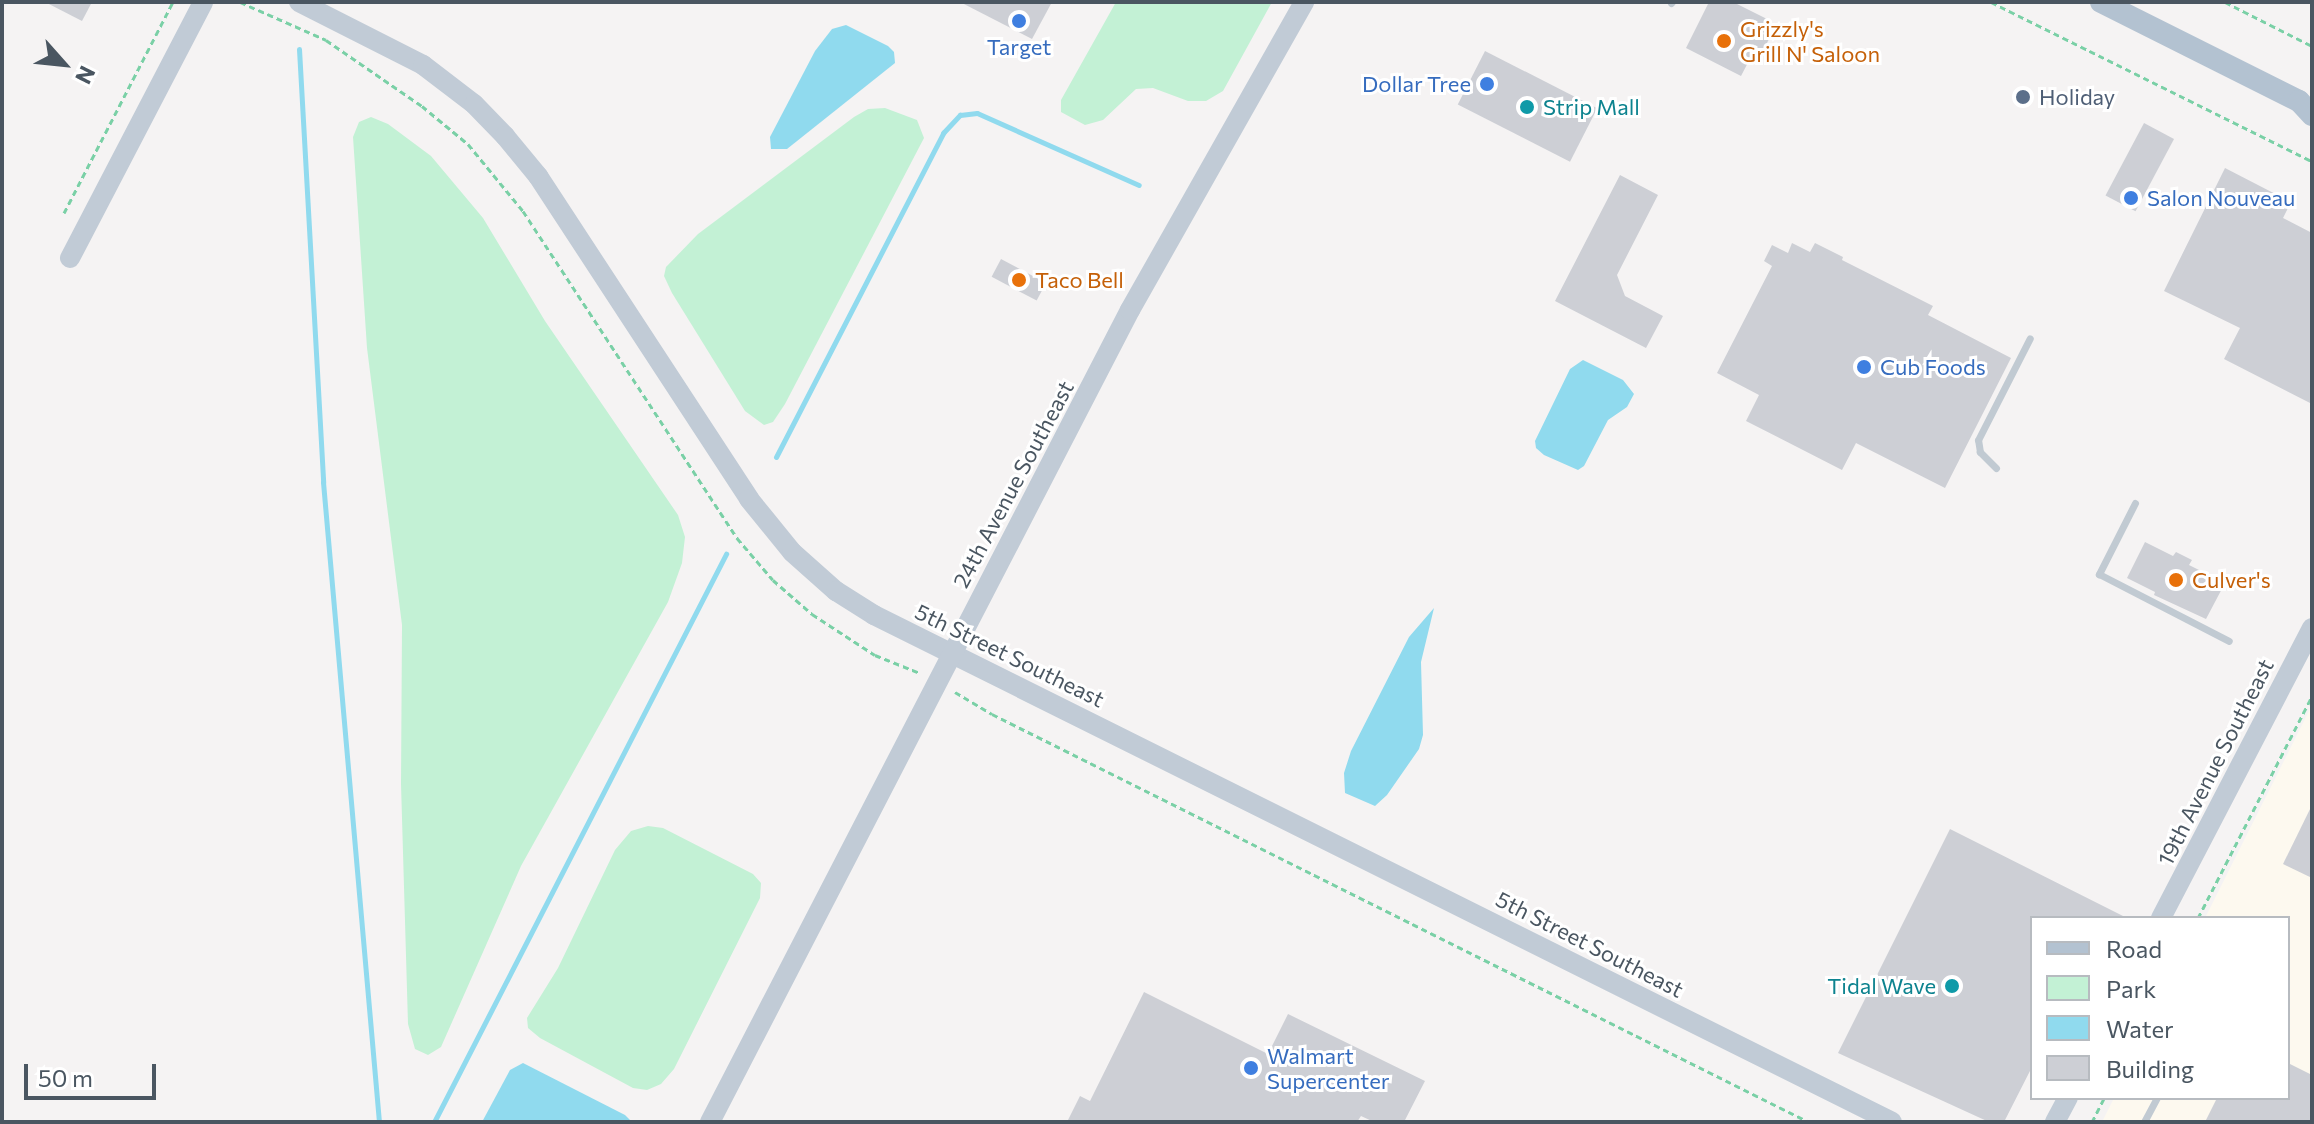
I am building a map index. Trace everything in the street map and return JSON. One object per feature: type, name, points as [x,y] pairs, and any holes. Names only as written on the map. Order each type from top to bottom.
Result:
[{"type":"main road","points":[[2101,2],[2308,106]]},
{"type":"street","points":[[70,258],[203,2]]},
{"type":"street","name":"5th Street Southeast","points":[[299,2],[423,65],[490,119],[538,176],[774,532],[836,591],[952,654],[1892,1122]]},
{"type":"street","name":"24th Avenue Southeast","points":[[710,1122],[1130,310],[1304,2]]},
{"type":"street","name":"19th Avenue Southeast","points":[[2162,916],[2312,628]]},
{"type":"street","points":[[2055,1122],[2067,1100]]},
{"type":"lane","points":[[1996,468],[1980,452],[1978,440],[2030,338]]},
{"type":"lane","points":[[2135,503],[2099,574],[2229,641]]},
{"type":"lane","points":[[2144,1122],[2156,1100]]},
{"type":"path","points":[[64,213],[173,2]]},
{"type":"path","points":[[1991,2],[2312,161]]},
{"type":"path","points":[[2225,2],[2312,46]]},
{"type":"path","points":[[2199,916],[2312,696]]},
{"type":"path","points":[[2092,1122],[2103,1100]]},
{"type":"shaded area","points":[[2312,705],[2312,1122],[2102,1122],[2113,1100],[2290,1100],[2290,916],[2206,916]]},
{"type":"green space","points":[[1116,2],[1272,2],[1223,91],[1206,101],[1188,101],[1153,88],[1136,89],[1103,120],[1085,125],[1061,112],[1061,100]]},
{"type":"green space","points":[[885,108],[917,120],[924,138],[785,404],[773,422],[764,425],[745,411],[672,293],[664,276],[666,267],[698,234],[854,117],[868,109]]},
{"type":"green space","points":[[371,117],[388,124],[431,156],[483,218],[545,321],[678,515],[685,537],[682,563],[668,602],[521,866],[441,1047],[428,1055],[415,1049],[408,1024],[401,784],[402,625],[367,348],[353,137],[359,122]]},
{"type":"green space","points":[[648,826],[663,828],[753,874],[761,883],[760,898],[674,1069],[661,1084],[647,1090],[633,1088],[540,1038],[528,1028],[527,1018],[558,968],[615,850],[631,831]]},
{"type":"water","points":[[846,25],[888,46],[894,52],[895,63],[787,149],[771,149],[770,137],[815,51],[832,29]]},
{"type":"water","points":[[1583,360],[1623,380],[1634,394],[1627,407],[1608,420],[1584,466],[1578,470],[1544,455],[1536,448],[1535,441],[1570,369]]},
{"type":"water","points":[[1434,608],[1421,662],[1423,735],[1419,749],[1387,795],[1375,806],[1345,793],[1344,773],[1351,751],[1409,637]]},
{"type":"water","points":[[523,1063],[625,1115],[632,1122],[482,1122],[510,1070]]},
{"type":"building","points":[[45,2],[92,2],[82,21]]},
{"type":"building","name":"Target","points":[[960,2],[1052,2],[1032,39]]},
{"type":"building","name":"Grizzly's Grill N' Saloon","points":[[1709,2],[1733,2],[1769,20],[1763,34],[1770,37],[1760,57],[1753,53],[1741,76],[1686,48]]},
{"type":"building","name":"Strip Mall","points":[[1485,51],[1597,108],[1570,162],[1458,104]]},
{"type":"building","points":[[2144,123],[2174,139],[2136,211],[2106,195]]},
{"type":"building","points":[[2225,168],[2291,202],[2283,218],[2312,233],[2312,404],[2224,359],[2240,328],[2164,291]]},
{"type":"building","points":[[1620,175],[1658,195],[1617,275],[1625,296],[1663,316],[1646,348],[1555,301]]},
{"type":"building","name":"Cub Foods","points":[[1792,243],[1810,252],[1815,243],[1843,257],[1842,260],[1933,306],[1928,315],[2011,358],[1945,488],[1856,443],[1842,470],[1746,421],[1759,395],[1717,373],[1772,266],[1764,261],[1772,245],[1788,253]]},
{"type":"building","name":"Taco Bell","points":[[1001,259],[1046,283],[1037,301],[992,277]]},
{"type":"building","name":"Culver's","points":[[2145,542],[2173,556],[2176,552],[2192,560],[2189,565],[2225,583],[2206,619],[2154,595],[2155,592],[2127,578]]},
{"type":"building","points":[[2312,805],[2312,878],[2283,864]]},
{"type":"building","name":"Tidal Wave","points":[[1950,829],[2123,916],[2030,916],[2030,1071],[2004,1122],[1989,1122],[1838,1053]]},
{"type":"building","name":"Walmart Supercenter","points":[[1144,992],[1268,1054],[1288,1014],[1425,1081],[1404,1122],[1374,1122],[1361,1116],[1357,1122],[1067,1122],[1080,1096],[1090,1101]]},
{"type":"building","points":[[2290,1064],[2312,1075],[2312,1122],[2205,1122],[2216,1100],[2290,1100]]},
{"type":"waterway","points":[[299,49],[323,482],[379,1122]]},
{"type":"waterway","points":[[776,457],[943,133],[960,115],[977,113],[1139,185]]},
{"type":"waterway","points":[[434,1122],[726,554]]},
{"type":"place","name":"Target","points":[[1019,21]]},
{"type":"place","name":"Grizzly's Grill N' Saloon","points":[[1724,41]]},
{"type":"place","name":"Dollar Tree","points":[[1487,84]]},
{"type":"place","name":"Holiday","points":[[2023,97]]},
{"type":"place","name":"Strip Mall","points":[[1527,107]]},
{"type":"place","name":"Salon Nouveau","points":[[2131,198]]},
{"type":"place","name":"Taco Bell","points":[[1019,280]]},
{"type":"place","name":"Cub Foods","points":[[1864,367]]},
{"type":"place","name":"Culver's","points":[[2176,580]]},
{"type":"place","name":"Tidal Wave","points":[[1952,986]]},
{"type":"place","name":"Walmart Supercenter","points":[[1251,1068]]}]
